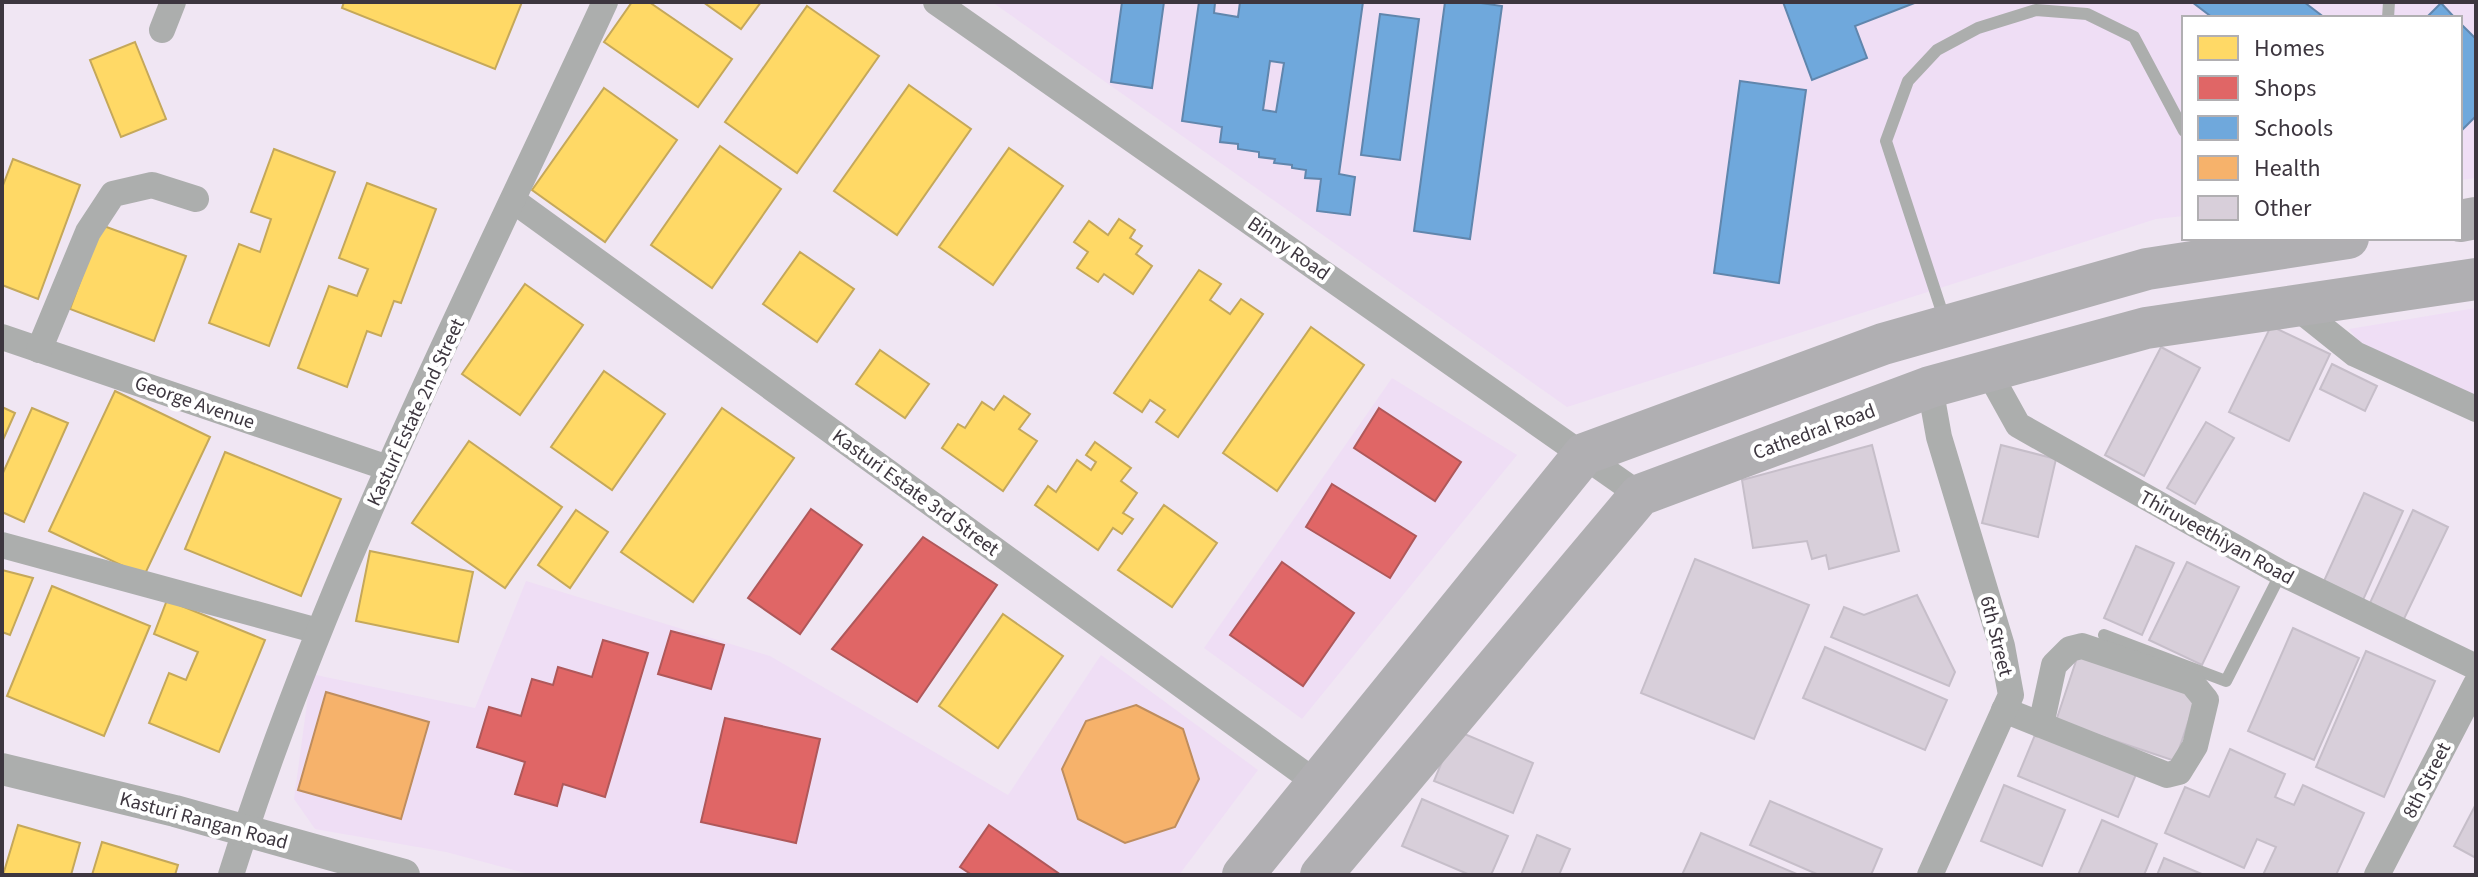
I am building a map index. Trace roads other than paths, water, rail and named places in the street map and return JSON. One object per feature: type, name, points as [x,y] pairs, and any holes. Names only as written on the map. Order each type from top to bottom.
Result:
[{"type":"main road","points":[[1243,875],[1584,454],[1883,344],[2147,269],[2226,252],[2331,240]]},
{"type":"main road","name":"Cathedral Road","points":[[1321,875],[1640,495],[1930,387],[2146,328],[2476,279]]},
{"type":"street","points":[[162,30],[173,2]]},
{"type":"street","name":"Kasturi Estate 2nd Street","points":[[231,875],[318,631],[388,468],[605,2]]},
{"type":"street","name":"Binny Road","points":[[936,2],[1640,495]]},
{"type":"street","points":[[39,350],[88,232],[113,194],[152,185],[196,199]]},
{"type":"street","name":"Kasturi Estate 3rd Street","points":[[514,201],[1318,784]]},
{"type":"street","points":[[2295,306],[2355,354],[2476,409]]},
{"type":"street","name":"George Avenue","points":[[2,337],[388,468]]},
{"type":"street","name":"Thiruveethiyan Road","points":[[1988,371],[2018,425],[2281,573],[2476,667]]},
{"type":"street","name":"6th Street","points":[[1930,387],[1939,437],[2002,646],[2011,695],[1930,875]]},
{"type":"street","points":[[2,545],[318,631]]},
{"type":"street","points":[[2004,710],[2041,725],[2167,775],[2179,772],[2195,746],[2206,700],[2192,683],[2082,646],[2070,649],[2054,665],[2041,725]]},
{"type":"street","name":"8th Street","points":[[2377,875],[2476,684]]},
{"type":"street","name":"Kasturi Rangan Road","points":[[2,769],[175,811],[404,875]]},
{"type":"lane","points":[[1946,326],[1886,141],[1908,81],[1937,50],[1978,28],[2036,10],[2087,14],[2134,37],[2182,127]]},
{"type":"lane","points":[[2104,635],[2226,681],[2281,573]]}]
